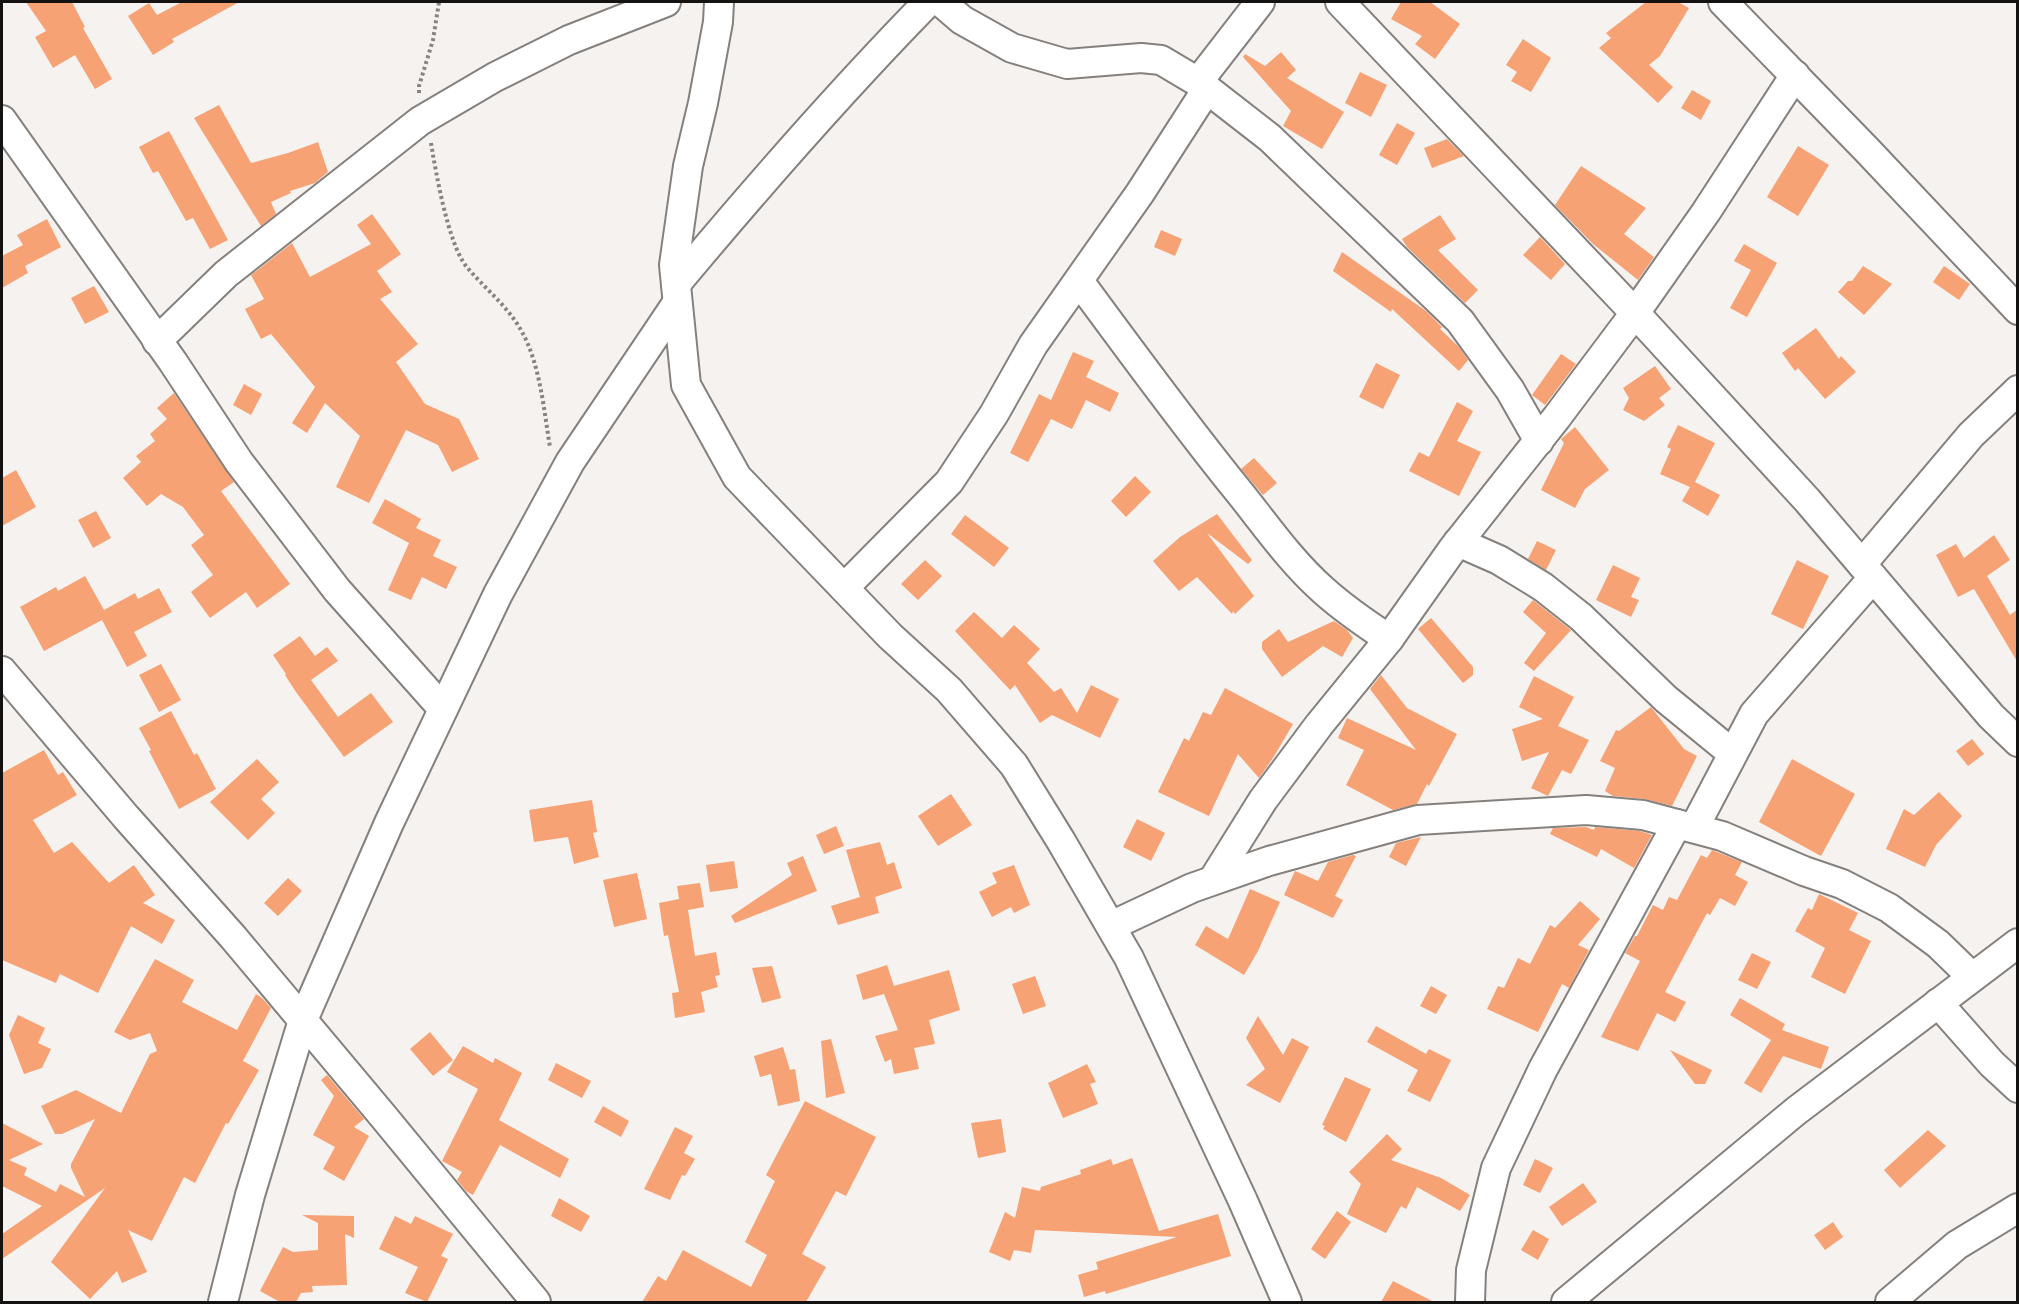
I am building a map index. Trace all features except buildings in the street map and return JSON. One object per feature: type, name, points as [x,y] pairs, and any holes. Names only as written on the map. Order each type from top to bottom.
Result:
[{"type":"street","points":[[158,341],[226,274],[423,119],[495,77],[569,40],[666,2]]},
{"type":"street","points":[[719,2],[718,22],[705,92],[688,166],[674,266],[686,385],[737,477],[891,636],[950,690],[1014,765],[1129,958],[1243,1201],[1287,1302]]},
{"type":"street","points":[[224,1302],[250,1196],[303,1020],[389,823],[498,594],[570,462],[676,293],[807,130],[861,70],[928,2]]},
{"type":"street","points":[[941,2],[962,20],[1012,48],[1067,64],[1141,58],[1161,60],[1202,85],[1270,138],[1460,321],[1510,390],[1539,441]]},
{"type":"street","points":[[844,588],[949,482],[994,414],[1033,345],[1140,193],[1202,85],[1260,2]]},
{"type":"street","points":[[1340,2],[1635,313],[1807,500],[1991,716],[2018,742]]},
{"type":"street","points":[[1723,2],[2018,309]]},
{"type":"street","points":[[1213,880],[1263,800],[1319,724],[1389,639],[1458,543],[1539,441],[1635,313],[1706,212],[1794,75]]},
{"type":"street","points":[[2,120],[158,341],[239,462],[337,590],[443,709]]},
{"type":"street","points":[[1078,281],[1161,394],[1266,528],[1321,589],[1353,615],[1389,639]]},
{"type":"street","points":[[1470,1302],[1471,1270],[1496,1168],[1543,1069],[1685,826],[1754,714],[1868,571],[1971,435],[2018,390]]},
{"type":"street","points":[[1458,543],[1499,560],[1543,587],[1581,617],[1666,699],[1732,753]]},
{"type":"street","points":[[2,671],[303,1020],[536,1302]]},
{"type":"street","points":[[1111,926],[1213,880],[1269,861],[1418,820],[1586,810],[1643,815],[1722,836],[1804,871],[1842,884],[1889,908],[1938,944],[1972,977]]},
{"type":"street","points":[[1566,1302],[1796,1111],[2018,943]]},
{"type":"street","points":[[1938,1003],[1992,1064],[2018,1088]]},
{"type":"street","points":[[1890,1302],[1957,1245],[2018,1208]]},
{"type":"path","points":[[439,2],[433,39],[419,86],[423,119],[441,194],[453,237],[464,263],[511,313],[533,355],[557,486]]}]
